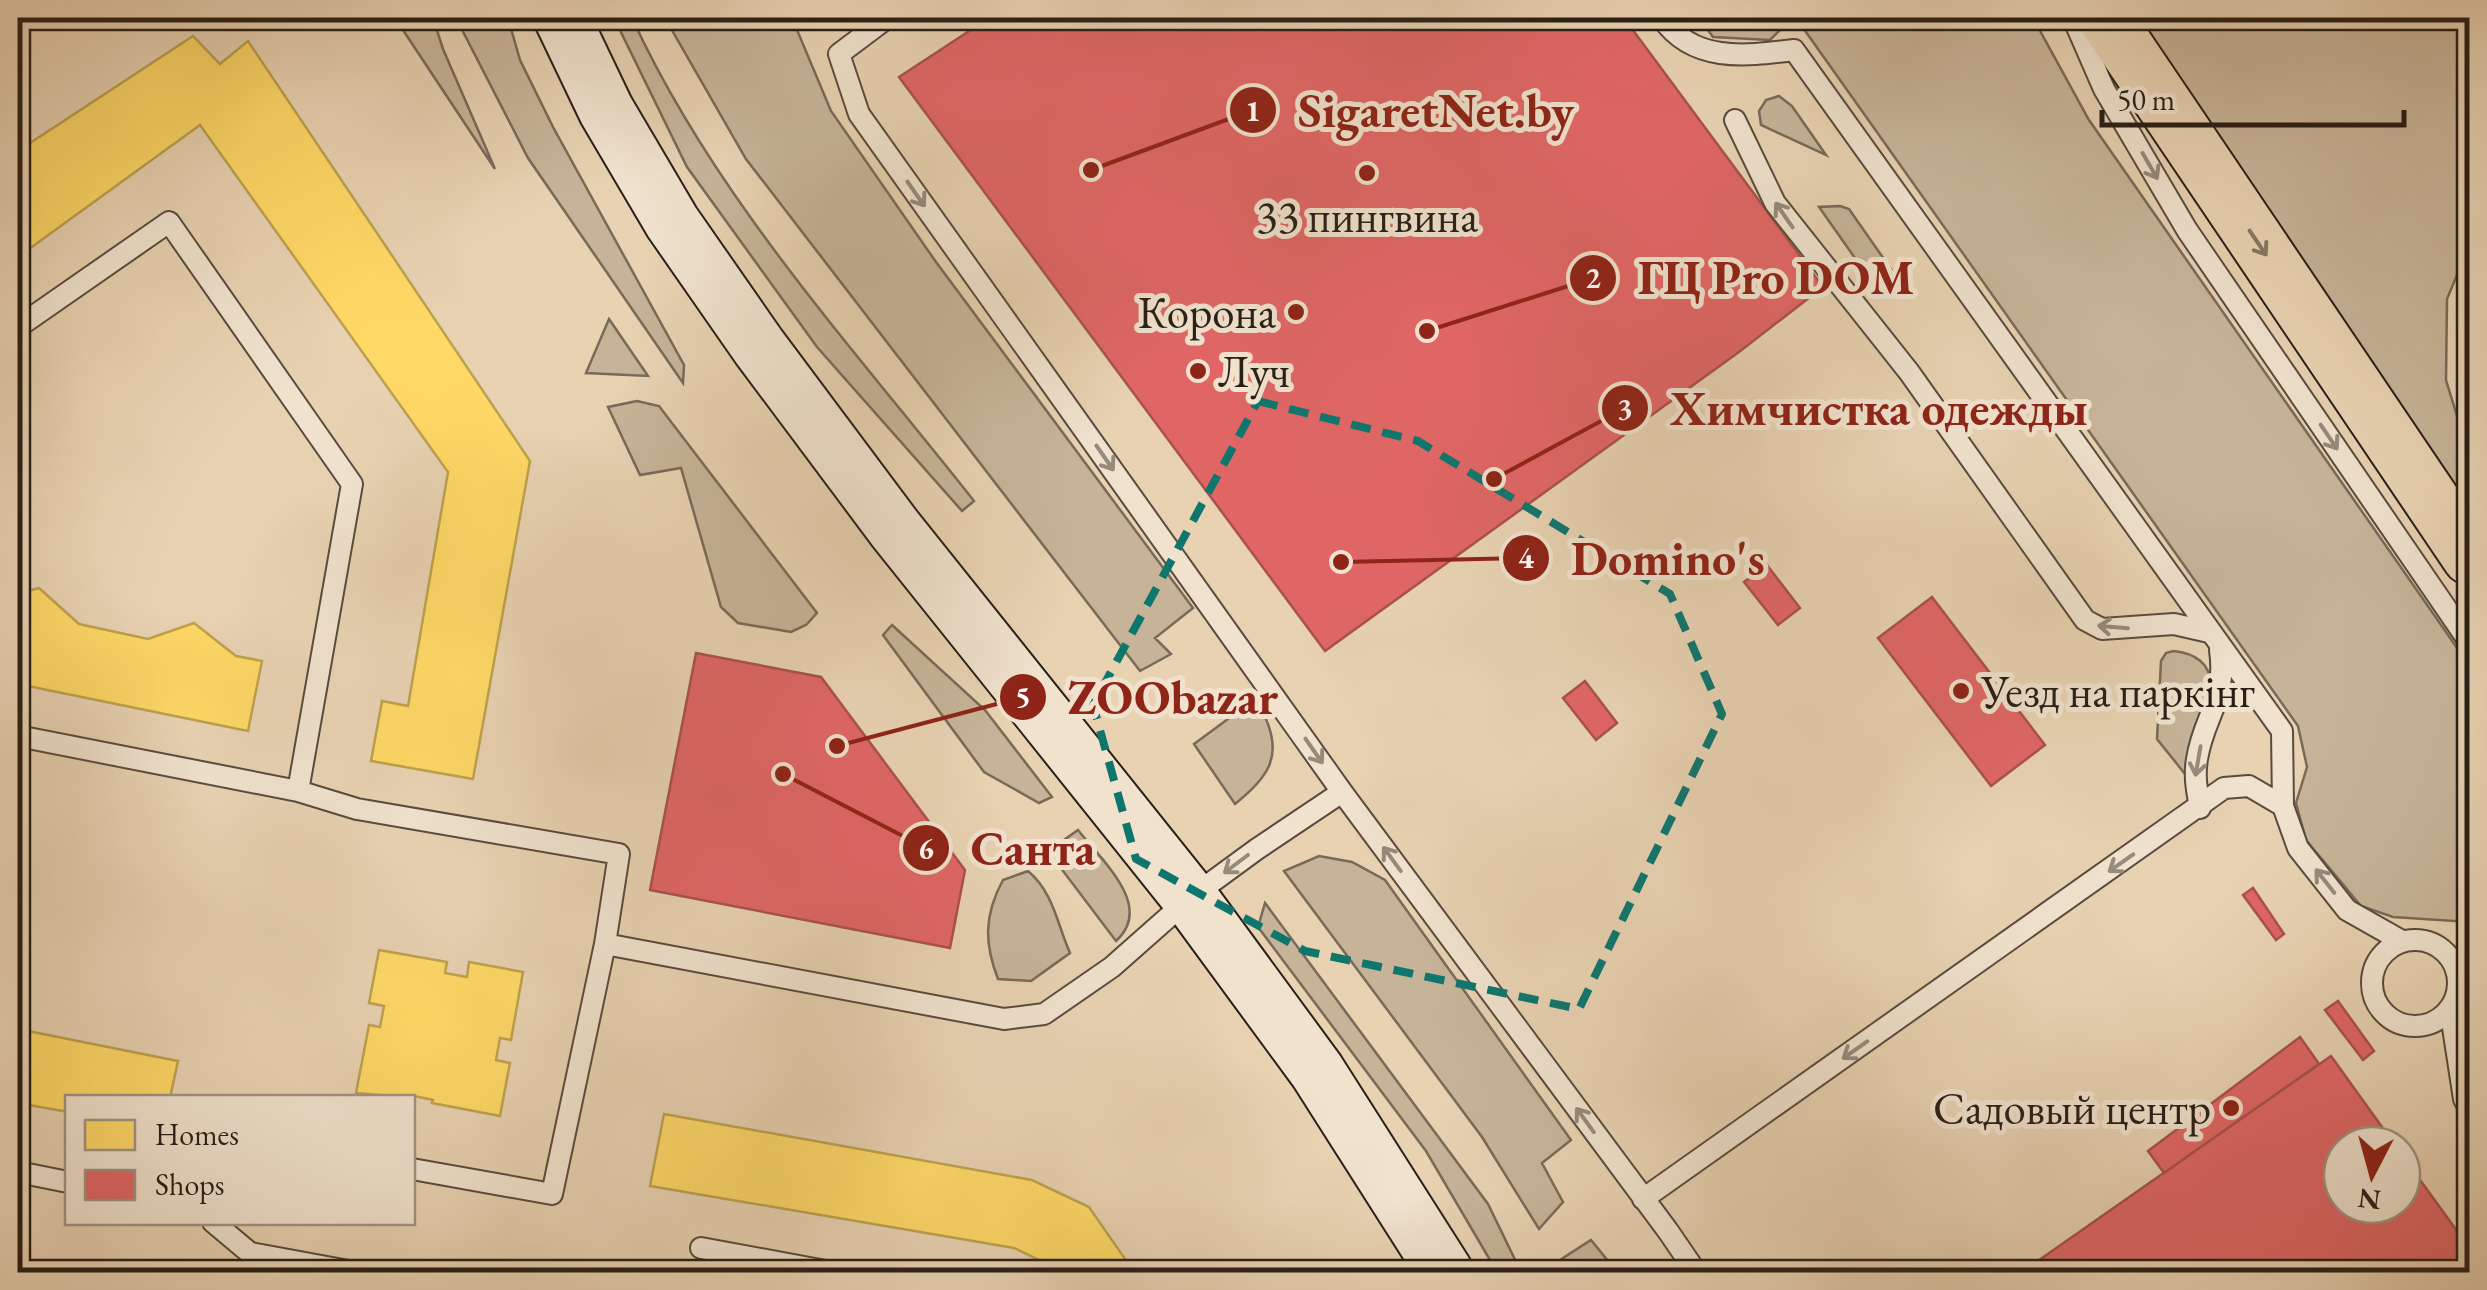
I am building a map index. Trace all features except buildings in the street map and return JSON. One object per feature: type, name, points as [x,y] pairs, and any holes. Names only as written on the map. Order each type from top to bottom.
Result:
[{"type":"highway","points":[[2106,18],[2470,556]]},
{"type":"main road","points":[[562,18],[606,110],[672,222],[759,347],[896,529],[1190,898],[1317,1072],[1445,1272]]},
{"type":"lane","points":[[887,18],[839,54],[860,114],[1342,792],[1696,1272]]},
{"type":"lane","points":[[2073,18],[2104,89],[2187,230],[2470,643]]},
{"type":"lane","points":[[1667,26],[1702,50],[1739,56],[1794,50],[2282,732],[2283,806],[2298,848],[2347,910],[2400,940],[2417,939],[2441,947],[2463,961],[2458,991],[2447,1014],[2425,1026],[2400,1024],[2380,1010],[2371,987],[2376,963],[2400,940]]},
{"type":"lane","points":[[1735,120],[1775,203],[1909,372],[2085,620],[2102,629],[2174,624],[2214,640]]},
{"type":"lane","points":[[18,327],[168,222],[352,484],[298,791]]},
{"type":"lane","points":[[2200,808],[2196,765],[2221,694],[2223,670],[2214,640]]},
{"type":"lane","points":[[18,736],[298,791],[358,809],[620,854],[552,1194],[415,1170]]},
{"type":"lane","points":[[1643,1198],[2224,788],[2249,786],[2283,806]]},
{"type":"lane","points":[[605,944],[1004,1019],[1044,1014],[1112,967],[1190,898],[1257,848],[1342,792]]},
{"type":"lane","points":[[2450,1008],[2464,1099],[2470,1110]]},
{"type":"lane","points":[[18,1172],[65,1181]]},
{"type":"lane","points":[[216,1225],[250,1253],[354,1272]]},
{"type":"lane","points":[[701,1248],[831,1272]]},
{"type":"highlighted area","points":[[1258,401],[1418,441],[1670,594],[1722,714],[1579,1009],[1305,951],[1136,859],[1093,705]]},
{"type":"shaded area","points":[[395,18],[433,18],[495,169]]},
{"type":"shaded area","points":[[456,18],[508,18],[520,60],[553,127],[684,365],[683,383],[528,158]]},
{"type":"shaded area","points":[[614,18],[632,18],[703,148],[745,209],[834,328],[974,501],[962,511],[817,347],[687,167]]},
{"type":"shaded area","points":[[665,18],[792,18],[831,111],[936,262],[1193,608],[1155,638],[1171,654],[1140,671],[746,159]]},
{"type":"shaded area","points":[[1699,18],[1792,18],[1770,40],[1713,37]]},
{"type":"shaded area","points":[[1796,18],[2033,18],[2089,120],[2469,665],[2469,922],[2393,917],[2361,906],[2306,840],[2296,803],[2307,767],[2298,726]]},
{"type":"shaded area","points":[[2131,18],[2469,18],[2469,246],[2447,299],[2446,380],[2469,455],[2469,514]]},
{"type":"shaded area","points":[[1779,96],[1792,106],[1826,155],[1761,125],[1759,111],[1766,100]]},
{"type":"shaded area","points":[[1819,207],[1849,209],[1907,292],[1876,288]]},
{"type":"shaded area","points":[[609,319],[648,376],[586,373]]},
{"type":"shaded area","points":[[637,401],[659,406],[817,613],[806,625],[791,632],[738,623],[721,607],[681,468],[640,475],[608,407]]},
{"type":"shaded area","points":[[892,625],[985,710],[1052,797],[1039,803],[984,772],[883,635]]},
{"type":"shaded area","points":[[2173,651],[2200,660],[2208,670],[2211,685],[2185,774],[2157,739],[2161,661]]},
{"type":"shaded area","points":[[1232,716],[1265,717],[1273,744],[1263,776],[1235,804],[1194,744]]},
{"type":"shaded area","points":[[1078,830],[1110,869],[1127,898],[1127,927],[1116,941],[1057,863],[1061,842]]},
{"type":"shaded area","points":[[1319,856],[1352,862],[1385,880],[1571,1140],[1542,1163],[1563,1202],[1539,1229],[1482,1137],[1284,871]]},
{"type":"shaded area","points":[[1028,871],[1049,899],[1070,953],[1031,981],[998,979],[988,941],[992,905],[1003,880]]},
{"type":"shaded area","points":[[1265,903],[1488,1204],[1521,1272],[1497,1272],[1426,1151],[1258,927]]},
{"type":"shaded area","points":[[1591,1240],[1617,1272],[1543,1271]]},
{"type":"place","name":"SigaretNet.by","points":[[1091,170]]},
{"type":"place","name":"33 пингвина","points":[[1367,173]]},
{"type":"place","name":"Корона","points":[[1296,312]]},
{"type":"place","name":"ГЦ Pro DOM","points":[[1427,331]]},
{"type":"place","name":"Луч","points":[[1198,371]]},
{"type":"place","name":"Химчистка одежды","points":[[1494,479]]},
{"type":"place","name":"Domino's","points":[[1341,562]]},
{"type":"place","name":"Уезд на паркінг","points":[[1961,691]]},
{"type":"place","name":"ZOObazar","points":[[837,746]]},
{"type":"place","name":"Санта","points":[[783,774]]},
{"type":"place","name":"Садовый центр","points":[[2231,1108]]}]
